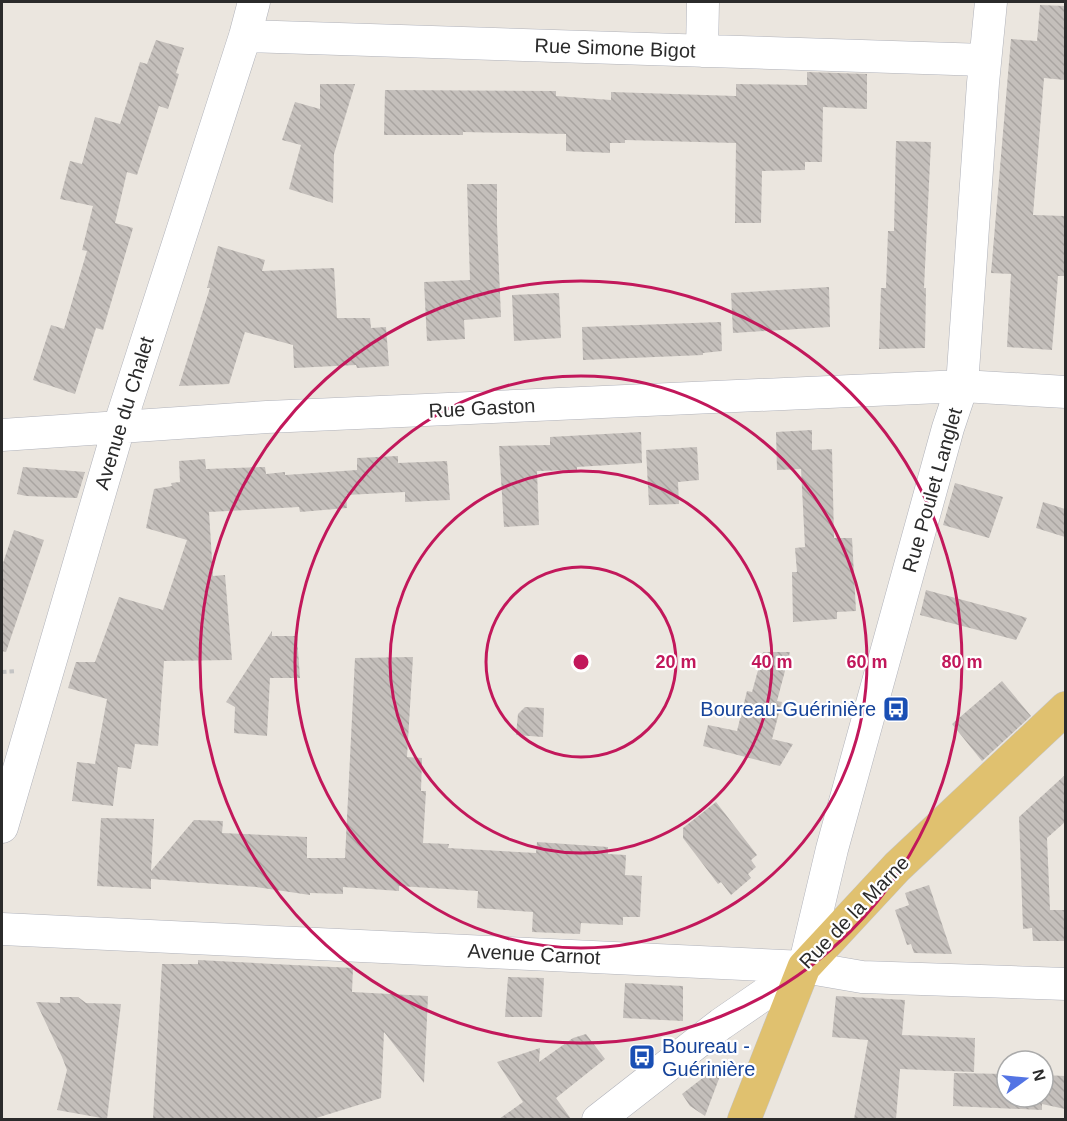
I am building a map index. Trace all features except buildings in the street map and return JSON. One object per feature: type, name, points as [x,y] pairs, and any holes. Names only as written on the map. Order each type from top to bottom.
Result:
[{"type":"main road","name":"Rue de la Marne","points":[[804,967],[897,867],[1065,708]]},
{"type":"main road","points":[[744,1119],[804,967]]},
{"type":"street","name":"Avenue du Chalet","points":[[2,827],[118,427],[254,2]]},
{"type":"street","points":[[702,51],[703,2]]},
{"type":"street","name":"Rue Poulet Langlet","points":[[804,967],[832,849],[962,386],[991,2]]},
{"type":"street","name":"Rue Simone Bigot","points":[[245,36],[985,60]]},
{"type":"street","name":"Rue Gaston","points":[[2,435],[279,417],[962,386],[1065,392]]},
{"type":"street","name":"Avenue Carnot","points":[[2,929],[804,967],[862,977],[1065,984]]},
{"type":"street","name":"Rue de la Marne","points":[[598,1119],[721,1024],[804,967]]},
{"type":"place","name":"Boureau-Guérinière","points":[[896,709]]},
{"type":"place","name":"Boureau - Guérinière","points":[[642,1057]]}]
